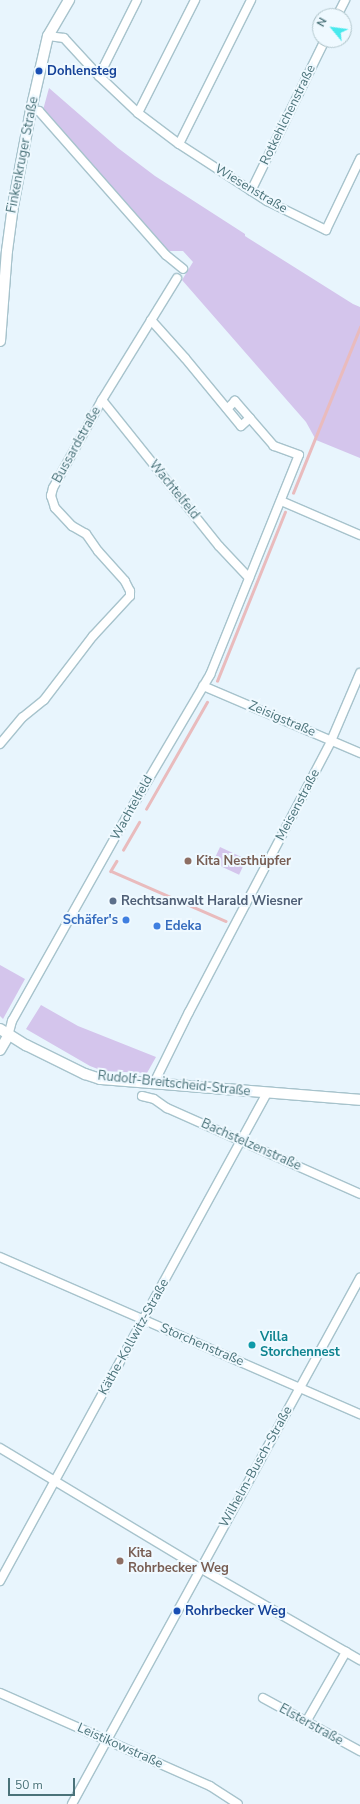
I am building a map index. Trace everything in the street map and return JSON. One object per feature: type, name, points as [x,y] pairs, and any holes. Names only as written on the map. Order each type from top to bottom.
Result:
[{"type":"street","name":"Finkenkruger Straße","points":[[0,341],[7,251],[13,206],[31,110],[48,36],[69,0]]},
{"type":"street","points":[[99,76],[137,0]]},
{"type":"street","points":[[138,113],[195,0]]},
{"type":"street","points":[[179,144],[251,0]]},
{"type":"street","name":"Wiesenstraße","points":[[48,36],[64,38],[99,76],[138,113],[179,144],[267,201],[326,230],[360,159]]},
{"type":"street","name":"Rotkehlchenstraße","points":[[251,191],[321,48]]},
{"type":"street","points":[[31,110],[39,111],[166,255],[183,269]]},
{"type":"street","name":"Bussardstraße","points":[[0,744],[23,717],[44,700],[93,636],[130,596],[130,591],[125,581],[98,552],[86,534],[72,526],[55,508],[51,496],[53,488],[102,400],[177,278]]},
{"type":"street","points":[[152,320],[241,426],[250,418]]},
{"type":"street","name":"Wachtelfeld","points":[[102,400],[219,546],[249,578]]},
{"type":"street","name":"Wachtelfeld","points":[[4,1032],[12,1022],[131,809],[210,675],[299,455],[274,446],[236,402],[226,409]]},
{"type":"street","points":[[281,501],[360,535]]},
{"type":"street","name":"Meisenstraße","points":[[154,1083],[189,1012],[331,741],[360,674]]},
{"type":"street","name":"Zeisigstraße","points":[[203,686],[360,753]]},
{"type":"street","points":[[0,1050],[4,1032]]},
{"type":"street","name":"Rudolf-Breitscheid-Straße","points":[[4,1032],[85,1074],[100,1079],[360,1100]]},
{"type":"street","name":"Käthe-Kollwitz-Straße","points":[[0,1581],[267,1093]]},
{"type":"street","name":"Bachstelzenstraße","points":[[142,1096],[154,1099],[167,1108],[360,1194]]},
{"type":"street","name":"Storchenstraße","points":[[0,1257],[360,1414]]},
{"type":"street","name":"Wilhelm-Busch-Straße","points":[[72,1804],[360,1278]]},
{"type":"street","points":[[0,1448],[200,1568],[358,1659],[360,1649]]},
{"type":"street","points":[[306,1722],[346,1652]]},
{"type":"street","name":"Leistikowstraße","points":[[0,1693],[210,1786],[238,1804]]},
{"type":"street","name":"Elsterstraße","points":[[263,1698],[360,1750]]},
{"type":"shaded area","points":[[49,88],[118,148],[155,176],[245,234],[248,238],[360,307],[360,458],[316,440],[306,422],[182,280],[193,262],[183,251],[167,251],[43,110]]},
{"type":"shaded area","points":[[220,847],[246,859],[239,875],[213,862]]},
{"type":"shaded area","points":[[0,965],[25,979],[3,1019],[0,1016]]},
{"type":"shaded area","points":[[41,1005],[78,1026],[156,1057],[147,1073],[103,1071],[90,1066],[26,1029]]},
{"type":"waterway","points":[[293,493],[360,327]]},
{"type":"waterway","points":[[217,681],[285,512]]},
{"type":"waterway","points":[[146,809],[207,702]]},
{"type":"waterway","points":[[123,850],[139,822]]},
{"type":"waterway","points":[[117,861],[111,871],[226,921]]},
{"type":"place","name":"Dohlensteg","points":[[39,71]]},
{"type":"place","name":"Kita Nesthüpfer","points":[[188,861]]},
{"type":"place","name":"Rechtsanwalt Harald Wiesner","points":[[113,901]]},
{"type":"place","name":"Schäfer's","points":[[126,920]]},
{"type":"place","name":"Edeka","points":[[157,926]]},
{"type":"place","name":"Villa Storchennest","points":[[252,1345]]},
{"type":"place","name":"Kita Rohrbecker Weg","points":[[120,1561]]},
{"type":"place","name":"Rohrbecker Weg","points":[[177,1611]]}]
